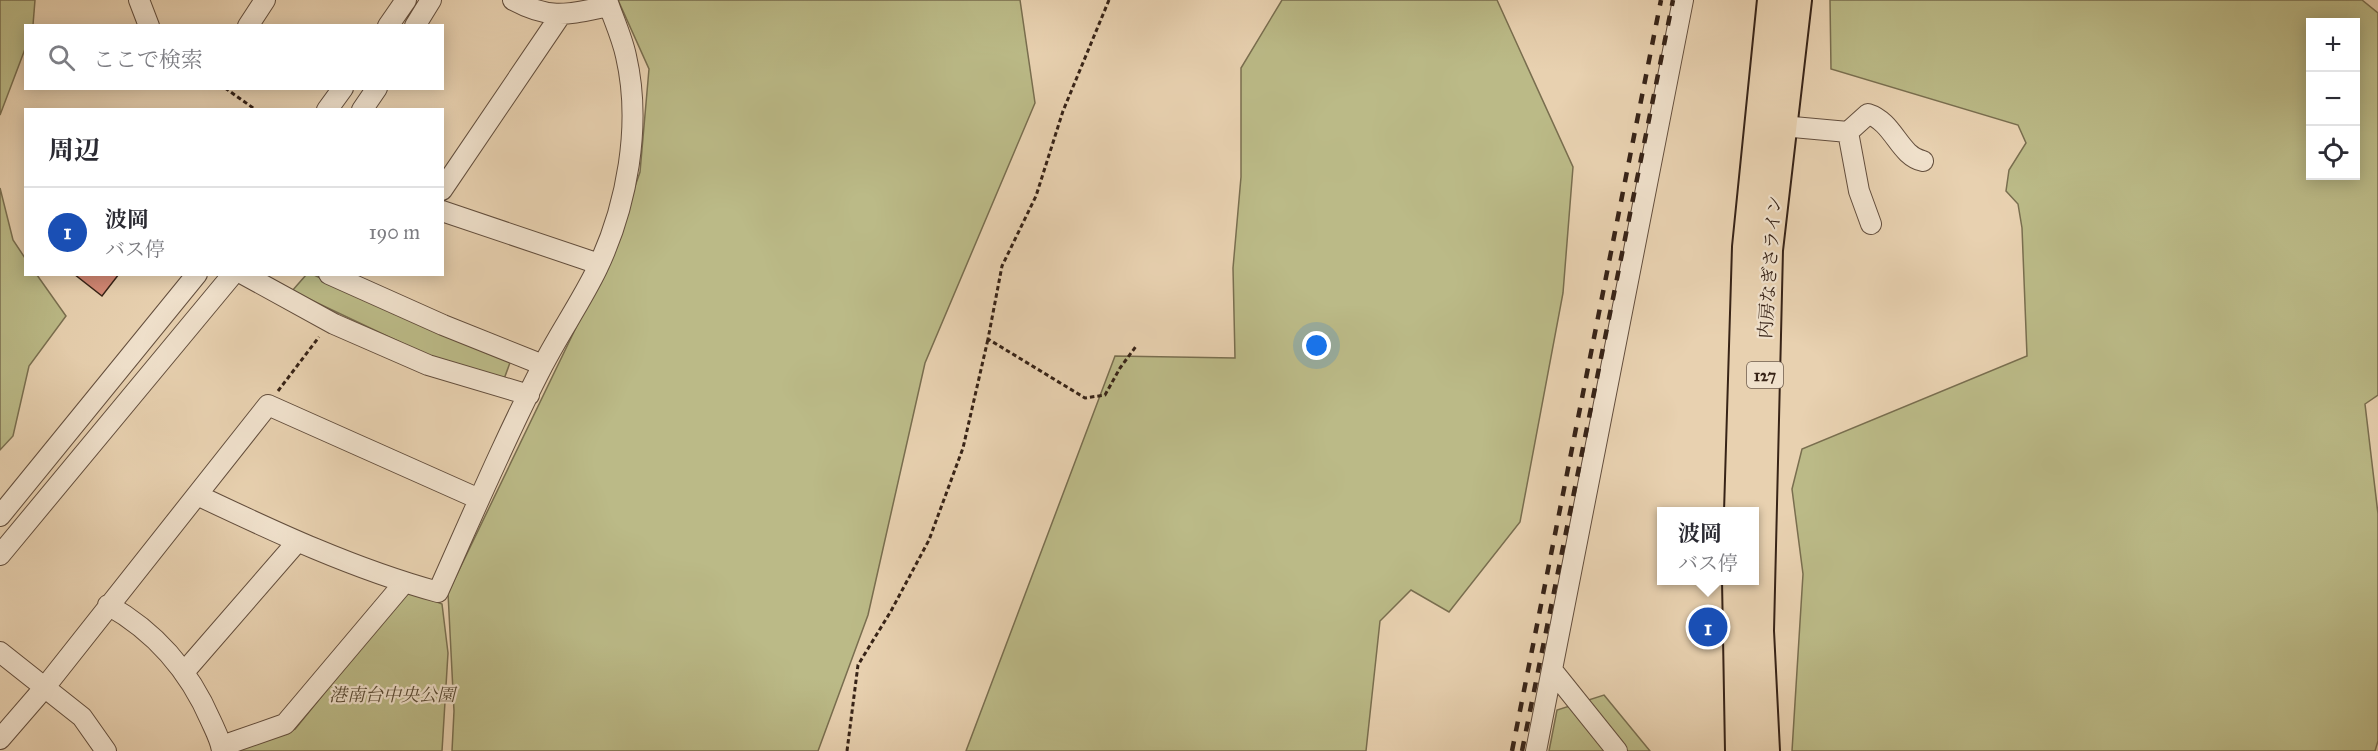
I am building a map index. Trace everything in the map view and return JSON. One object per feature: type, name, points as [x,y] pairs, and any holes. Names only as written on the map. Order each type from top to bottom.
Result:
[{"type":"highway","name":"内房なぎさライン","points":[[1739,507],[1747,247],[1772,0]]},
{"type":"highway","name":"内房なぎさライン","points":[[1765,751],[1759,631],[1768,250],[1797,0]]},
{"type":"highway","points":[[1737,585],[1740,751]]},
{"type":"street","points":[[139,0],[148,24]]},
{"type":"street","points":[[389,24],[406,0]]},
{"type":"street","points":[[416,24],[431,0]]},
{"type":"street","points":[[197,495],[297,542],[404,583],[438,592],[479,499],[543,365],[599,264],[618,212],[628,163],[633,120],[626,55],[608,3],[560,16],[528,8],[513,0]]},
{"type":"street","points":[[1536,751],[1683,0]]},
{"type":"street","points":[[249,24],[260,1]]},
{"type":"street","points":[[444,187],[560,16]]},
{"type":"street","points":[[328,108],[342,90]]},
{"type":"street","points":[[363,108],[376,90]]},
{"type":"street","points":[[1782,126],[1848,132],[1868,114],[1881,118],[1914,159],[1923,161]]},
{"type":"street","points":[[1848,132],[1859,191],[1871,224]]},
{"type":"street","points":[[444,212],[599,264]]},
{"type":"street","points":[[0,516],[195,276]]},
{"type":"street","points":[[0,555],[231,276]]},
{"type":"street","points":[[247,276],[334,324],[428,365],[529,395]]},
{"type":"street","points":[[333,276],[443,325],[543,365]]},
{"type":"street","points":[[0,739],[45,687],[268,405],[479,499]]},
{"type":"street","points":[[185,671],[297,542]]},
{"type":"street","points":[[108,605],[136,621],[185,671],[222,749],[285,724],[404,583]]},
{"type":"street","points":[[0,652],[82,717],[106,751]]},
{"type":"street","points":[[1552,670],[1617,751]]},
{"type":"path","points":[[847,751],[858,665],[929,540],[963,448],[1002,266],[1036,196],[1063,111],[1108,0]]},
{"type":"path","points":[[228,90],[253,108]]},
{"type":"path","points":[[268,405],[322,333]]},
{"type":"path","points":[[988,339],[1085,398],[1106,395],[1120,368],[1137,345]]},
{"type":"green space","points":[[0,0],[35,0],[33,24],[24,24],[24,52],[0,115]]},
{"type":"green space","points":[[618,0],[1020,0],[1035,103],[925,363],[868,615],[818,751],[452,751],[454,711],[448,593],[611,255],[640,172],[649,69]]},
{"type":"green space","points":[[1282,0],[1497,0],[1573,167],[1563,293],[1520,522],[1449,612],[1411,590],[1380,621],[1366,751],[966,751],[1115,356],[1235,358],[1233,268],[1241,177],[1241,68]]},
{"type":"green space","points":[[1830,0],[2362,0],[2378,13],[2378,395],[2365,404],[2378,514],[2378,741],[2375,751],[1792,751],[1803,574],[1792,489],[1802,449],[2027,356],[2022,228],[2018,204],[2006,191],[2009,170],[2026,143],[2018,125],[1831,69]]},
{"type":"green space","points":[[0,188],[13,240],[24,256],[24,276],[38,276],[66,316],[29,366],[13,436],[0,450]]},
{"type":"green space","points":[[305,276],[316,276],[411,320],[511,360],[504,379],[427,355],[292,291]]},
{"type":"green space","name":"港南台中央公園","points":[[415,593],[442,604],[448,653],[442,751],[236,751],[295,729],[404,595]]},
{"type":"green space","points":[[1604,695],[1650,751],[1549,751],[1557,710]]},
{"type":"building","points":[[77,276],[117,276],[102,296]]},
{"type":"railway","points":[[1512,751],[1661,0]]},
{"type":"railway","points":[[1522,751],[1673,0]]},
{"type":"place","name":"波岡","points":[[1708,627]]}]
